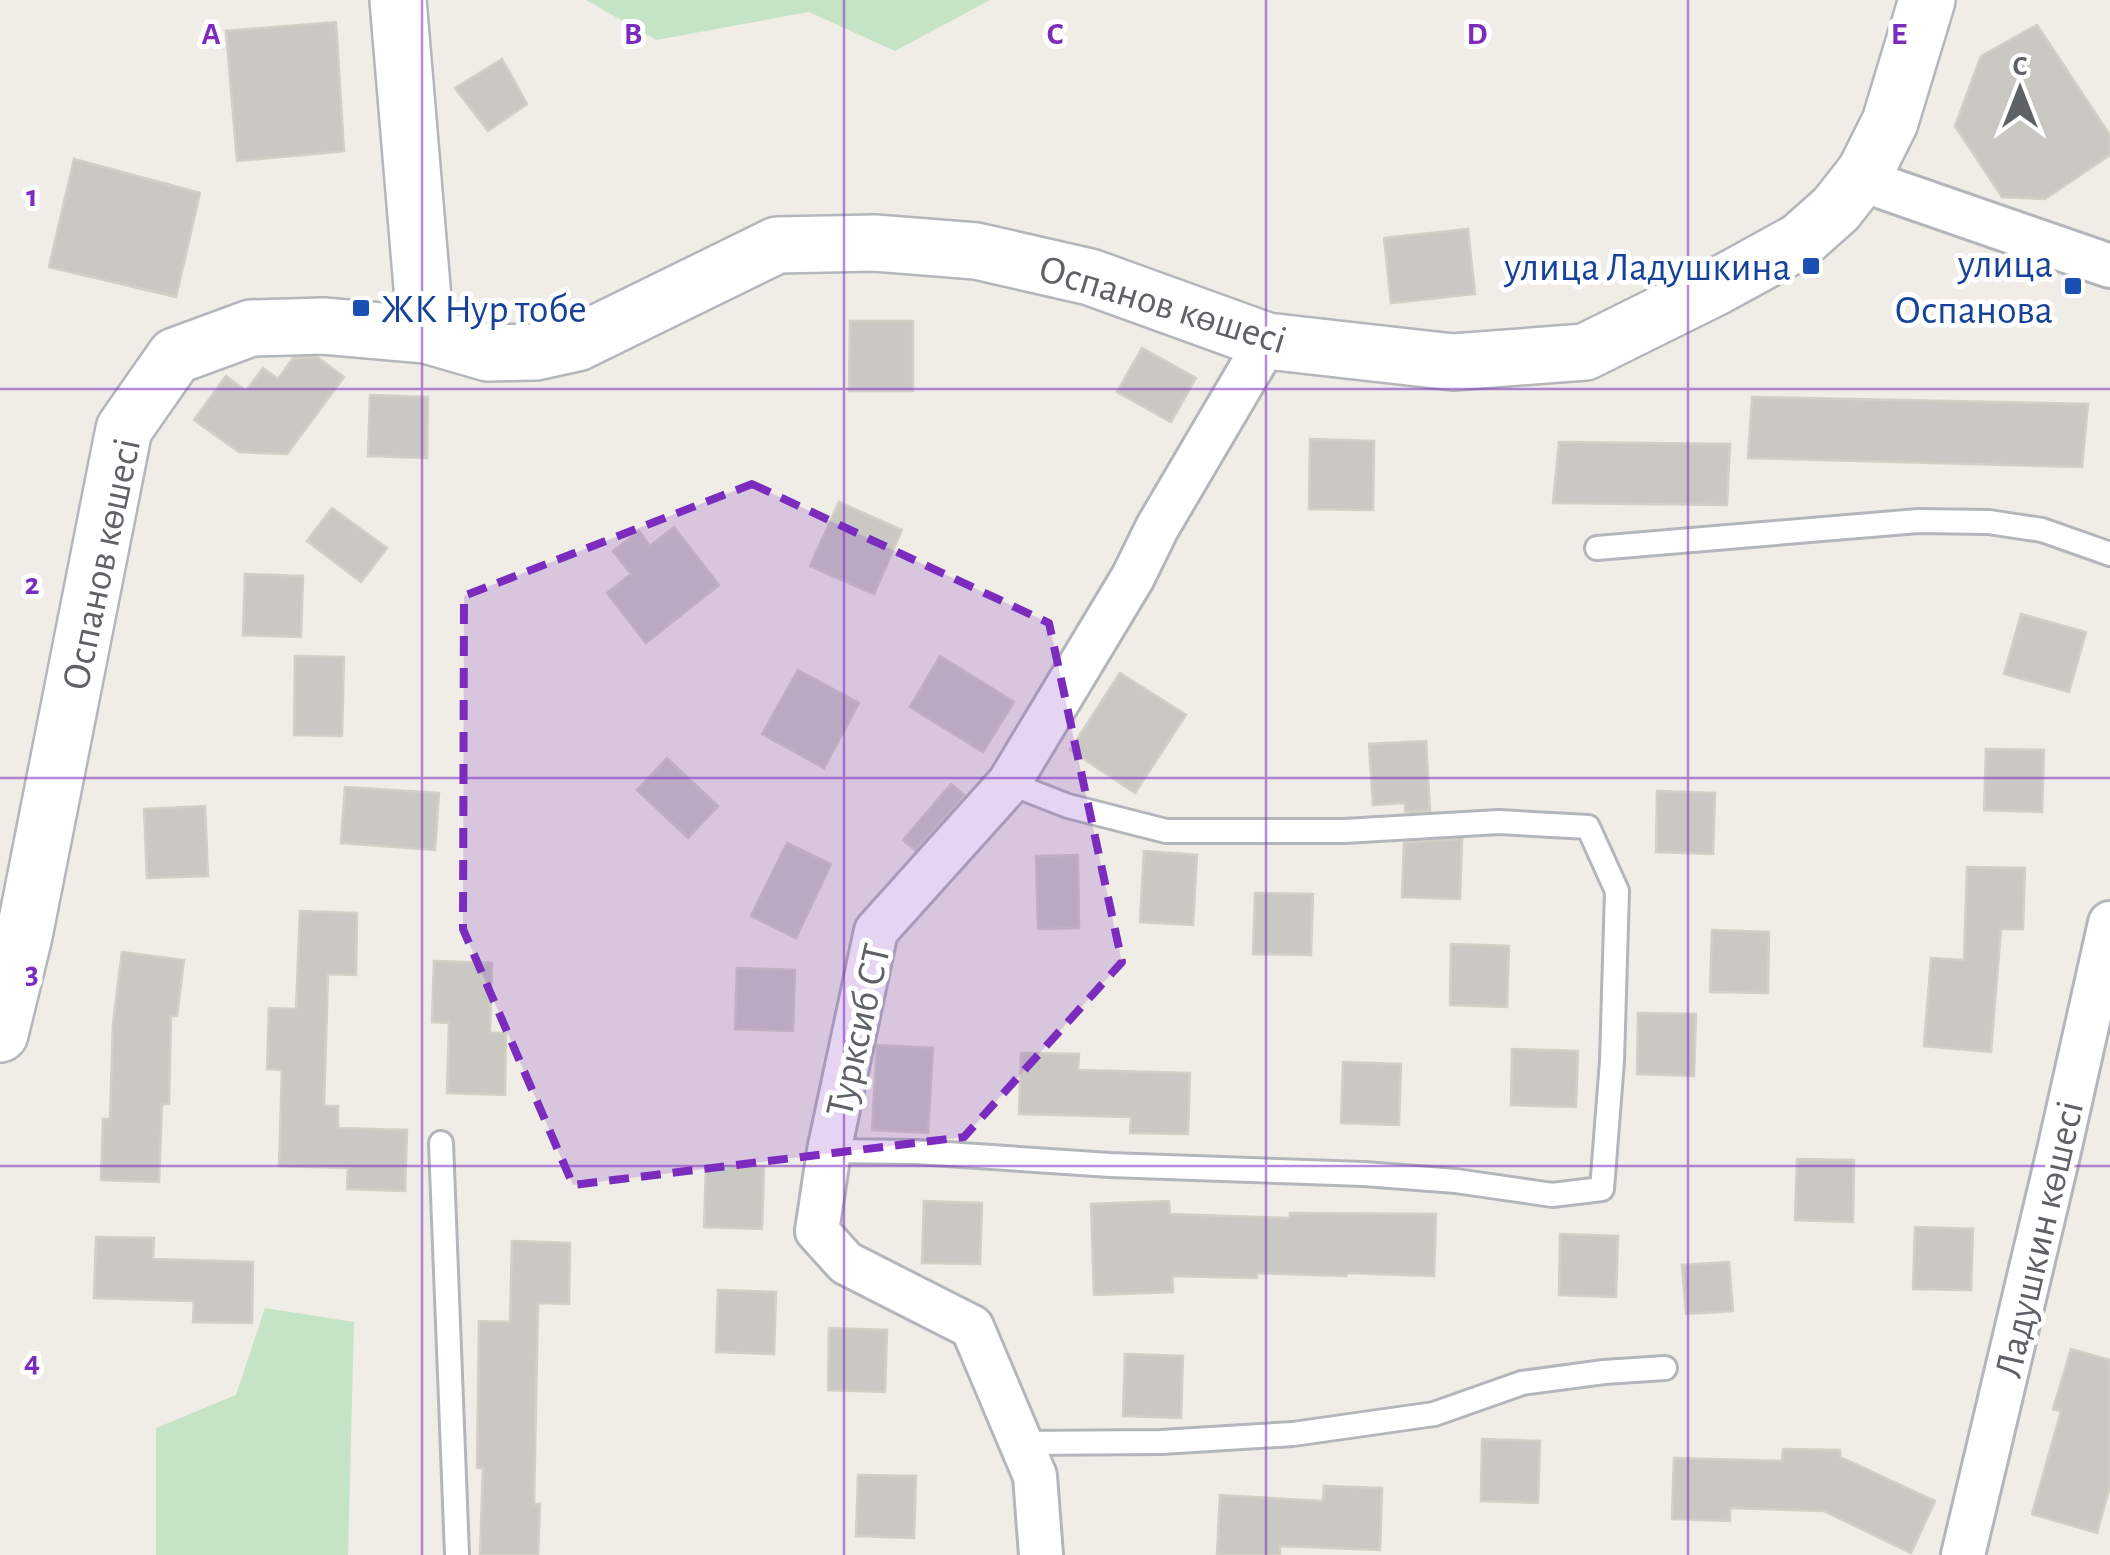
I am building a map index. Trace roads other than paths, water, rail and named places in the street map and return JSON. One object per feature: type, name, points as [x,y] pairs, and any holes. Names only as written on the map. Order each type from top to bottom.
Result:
[{"type":"street","points":[[398,0],[426,335]]},
{"type":"street","name":"Оспанов көшесі","points":[[0,1034],[24,936],[124,429],[175,356],[251,328],[323,326],[426,335],[488,353],[536,352],[578,343],[777,245],[875,243],[976,252],[1090,277],[1267,341],[1453,362],[1584,352],[1800,241],[1836,209],[1865,172],[1890,122],[1927,0]]},
{"type":"street","points":[[1865,172],[1885,188],[2110,266]]},
{"type":"street","name":"Турксиб СТ","points":[[1041,1555],[1035,1476],[972,1327],[846,1263],[817,1231],[829,1151],[876,931],[1009,783],[1133,577],[1157,528],[1267,341]]},
{"type":"street","name":"Ладушкин көшесі","points":[[1963,1555],[2110,923]]},
{"type":"lane","points":[[1597,548],[1918,522],[1990,522],[2042,530],[2110,554]]},
{"type":"lane","points":[[829,1151],[1364,1174],[1552,1194],[1602,1188],[1612,1062],[1617,892],[1588,827],[1499,822],[1344,830],[1166,830],[1068,806],[1009,783]]},
{"type":"lane","points":[[441,1143],[457,1555]]},
{"type":"lane","points":[[1022,1443],[1161,1442],[1293,1434],[1434,1414],[1522,1383],[1665,1368]]},
{"type":"place","name":"улица Ладушкина","points":[[1811,266]]},
{"type":"place","name":"улица Оспанова","points":[[2073,286]]},
{"type":"place","name":"ЖК Нур тобе","points":[[361,308]]}]
